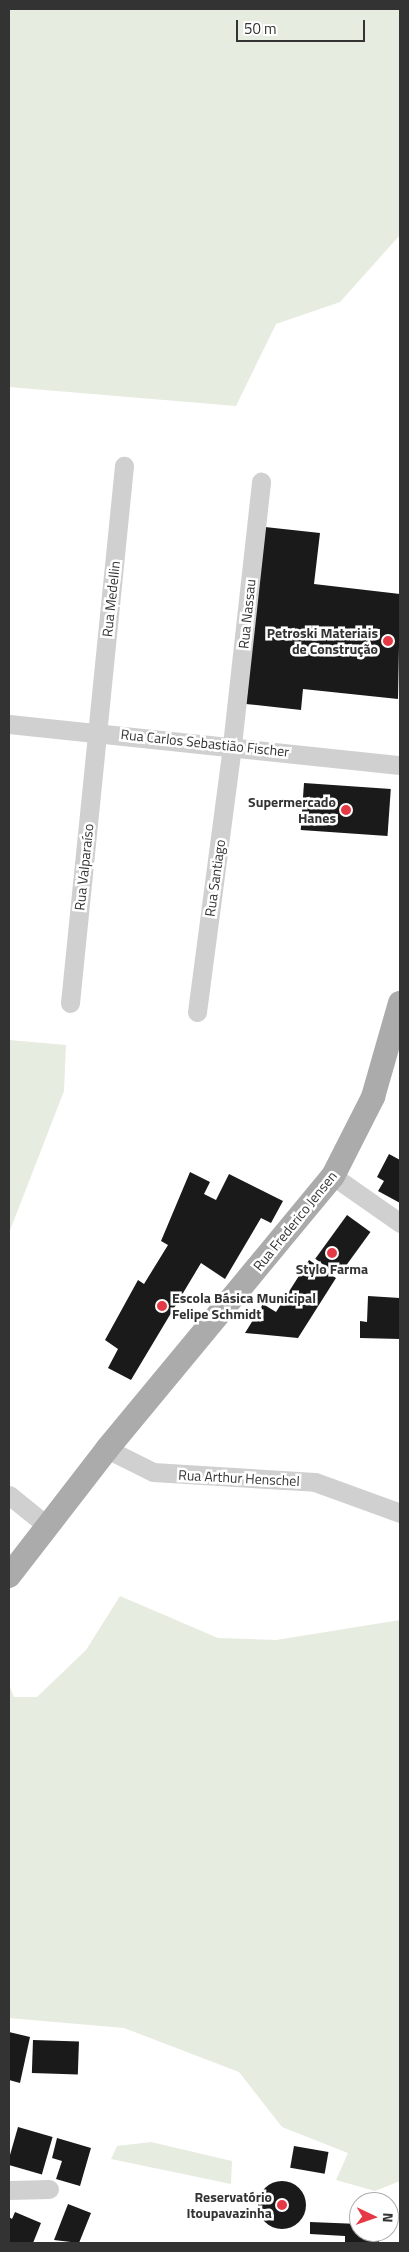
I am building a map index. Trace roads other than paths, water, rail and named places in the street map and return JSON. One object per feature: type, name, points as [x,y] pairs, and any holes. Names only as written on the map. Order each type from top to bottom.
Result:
[{"type":"main road","name":"Rua Frederico Jensen","points":[[9,1576],[46,1525],[107,1449],[333,1176],[373,1097],[400,1003]]},
{"type":"street","name":"Rua Medellin","points":[[97,731],[124,466]]},
{"type":"street","name":"Rua Nassau","points":[[232,745],[260,482]]},
{"type":"street","name":"Rua Carlos Sebastião Fischer","points":[[9,724],[232,745],[400,765]]},
{"type":"street","name":"Rua Valparaíso","points":[[70,1003],[97,731]]},
{"type":"street","name":"Rua Santiago","points":[[197,1012],[232,745]]},
{"type":"street","points":[[333,1176],[400,1223]]},
{"type":"street","name":"Rua Arthur Henschel","points":[[107,1449],[153,1472],[315,1482],[400,1513]]},
{"type":"street","points":[[9,1495],[46,1525]]},
{"type":"street","points":[[9,2190],[50,2190]]},
{"type":"place","name":"Petroski Materiais de Construção","points":[[388,641]]},
{"type":"place","name":"Supermercado Hanes","points":[[346,810]]},
{"type":"place","name":"Stylo Farma","points":[[332,1253]]},
{"type":"place","name":"Escola Básica Municipal Felipe Schmidt","points":[[162,1306]]},
{"type":"place","name":"Reservatório Itoupavazinha","points":[[282,2205]]}]
